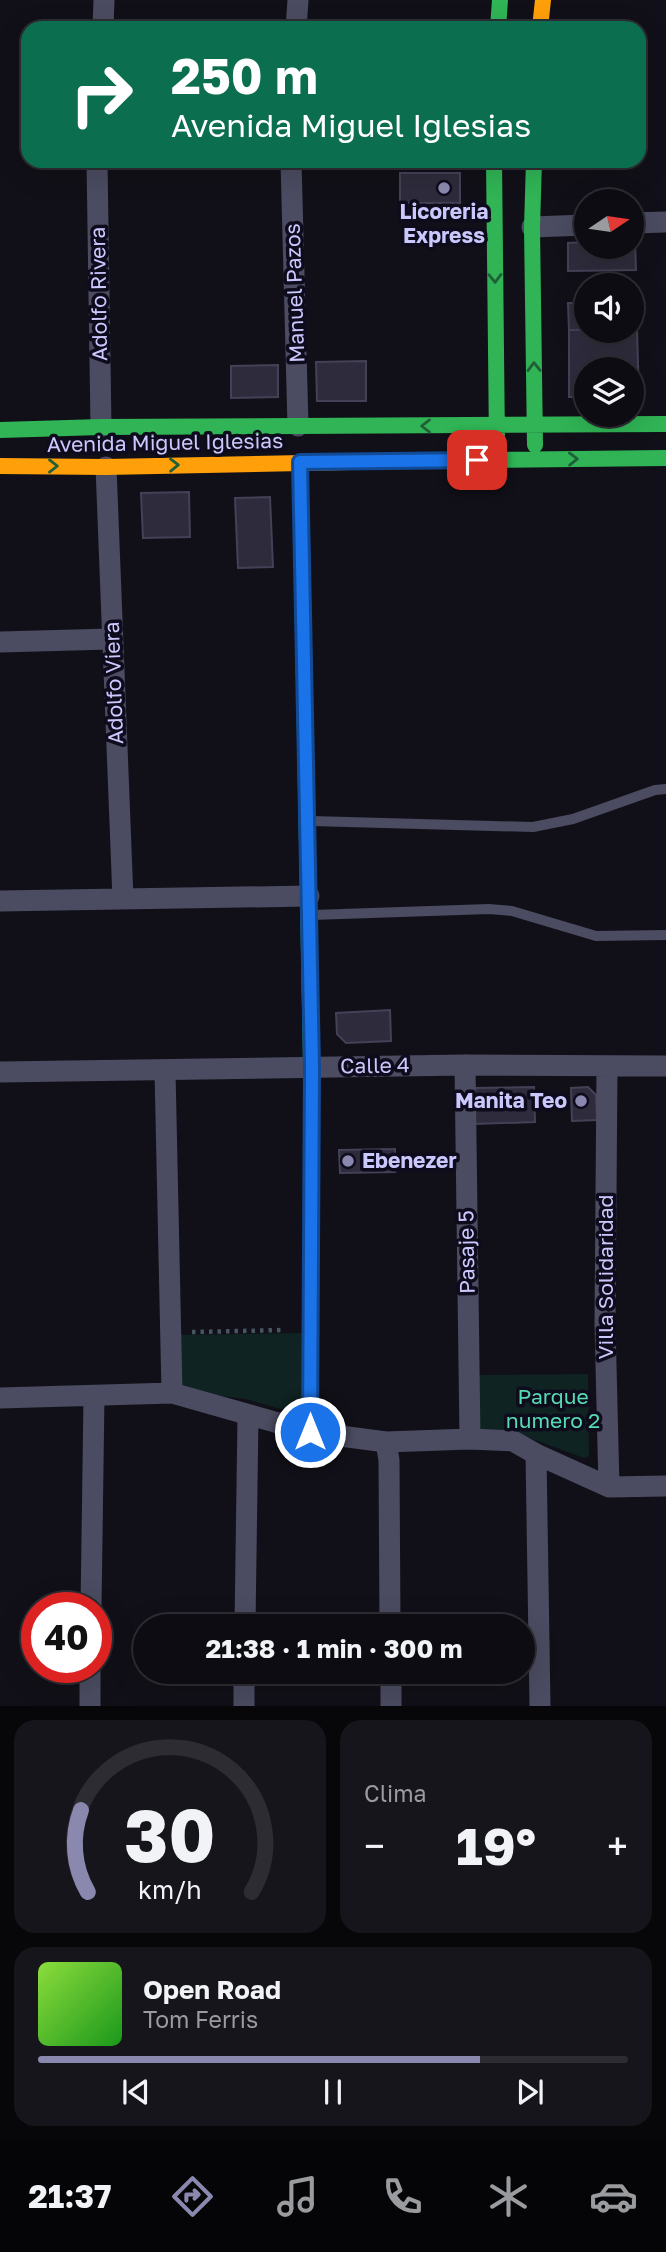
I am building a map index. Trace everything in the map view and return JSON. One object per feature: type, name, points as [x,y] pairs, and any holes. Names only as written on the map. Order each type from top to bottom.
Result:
[{"type":"street","points":[[103,21],[104,0]]},
{"type":"street","points":[[296,21],[298,0]]},
{"type":"street","points":[[498,21],[500,0]]},
{"type":"street","points":[[541,21],[543,0]]},
{"type":"street","name":"Adolfo Rivera","points":[[97,168],[101,427]]},
{"type":"street","name":"Manuel Pazos","points":[[291,168],[299,426]]},
{"type":"street","points":[[494,168],[498,459]]},
{"type":"street","points":[[534,168],[534,459]]},
{"type":"street","points":[[644,223],[666,222]]},
{"type":"street","points":[[532,227],[574,225]]},
{"type":"street","name":"Avenida Miguel Iglesias","points":[[0,430],[666,424]]},
{"type":"street","name":"Avenida Miguel Iglesias","points":[[0,466],[106,467],[666,458]]},
{"type":"street","points":[[300,462],[312,1067],[310,1432]]},
{"type":"street","name":"Adolfo Viera","points":[[106,467],[123,899]]},
{"type":"street","points":[[0,642],[111,639]]},
{"type":"street","points":[[0,901],[123,899],[309,906]]},
{"type":"street","name":"Calle 4","points":[[0,1072],[465,1065],[666,1066]]},
{"type":"street","name":"Pasaje 5","points":[[465,1065],[470,1439]]},
{"type":"street","name":"Villa Solidaridad","points":[[607,1067],[605,1324],[609,1487]]},
{"type":"street","points":[[165,1071],[172,1393]]},
{"type":"street","points":[[0,1398],[172,1393],[310,1432],[386,1442],[470,1439],[513,1441],[609,1487],[666,1486]]},
{"type":"street","points":[[91,1592],[94,1396]]},
{"type":"street","points":[[245,1614],[248,1416]]},
{"type":"street","points":[[386,1442],[389,1460],[390,1614]]},
{"type":"street","points":[[536,1454],[540,1706]]},
{"type":"street","points":[[90,1683],[90,1706]]},
{"type":"street","points":[[244,1684],[244,1706]]},
{"type":"street","points":[[391,1684],[391,1706]]},
{"type":"lane","points":[[308,821],[533,827],[572,819],[655,790],[666,789]]},
{"type":"lane","points":[[309,906],[489,909],[512,911],[596,936],[666,934]]},
{"type":"path","points":[[170,1332],[310,1329]]},
{"type":"green space","points":[[303,1333],[305,1416],[245,1399],[175,1390],[174,1335]]},
{"type":"green space","name":"Parque numero 2","points":[[588,1374],[589,1456],[584,1458],[524,1436],[473,1432],[472,1375]]},
{"type":"building","points":[[400,173],[460,173],[460,203],[400,203]]},
{"type":"building","points":[[568,243],[574,243],[574,259],[636,259],[636,270],[568,271]]},
{"type":"building","points":[[568,303],[574,303],[574,330],[569,330]]},
{"type":"building","points":[[569,330],[574,330],[574,343],[637,343],[638,357],[574,357],[574,397],[569,397]]},
{"type":"building","points":[[366,361],[366,401],[317,401],[316,362]]},
{"type":"building","points":[[278,365],[278,397],[231,398],[231,366]]},
{"type":"building","points":[[189,492],[190,537],[143,538],[141,493]]},
{"type":"building","points":[[270,497],[273,567],[238,568],[235,498]]},
{"type":"building","points":[[390,1010],[391,1041],[346,1043],[337,1034],[336,1013]]},
{"type":"building","points":[[534,1087],[535,1122],[474,1124],[473,1088]]},
{"type":"building","points":[[588,1087],[596,1095],[597,1120],[572,1121],[571,1088]]},
{"type":"building","points":[[395,1149],[395,1172],[340,1173],[339,1150]]},
{"type":"traffic: fast","points":[[498,21],[500,0]]},
{"type":"traffic: fast","points":[[494,168],[497,444]]},
{"type":"traffic: fast","points":[[534,168],[535,445]]},
{"type":"traffic: fast","points":[[0,430],[666,424]]},
{"type":"traffic: fast","points":[[399,461],[666,458]]},
{"type":"traffic: fast","points":[[300,462],[312,1117]]},
{"type":"traffic: slow","points":[[541,21],[543,0]]},
{"type":"traffic: slow","points":[[0,466],[106,467],[399,461]]},
{"type":"traffic: slow","points":[[310,1432],[312,1117]]},
{"type":"place","name":"Licoreria Express","points":[[444,188]]},
{"type":"place","name":"Manita Teo","points":[[581,1101]]},
{"type":"place","name":"Ebenezer","points":[[348,1161]]},
{"type":"route","points":[[310,1432],[312,1067],[300,462],[477,460]]}]
